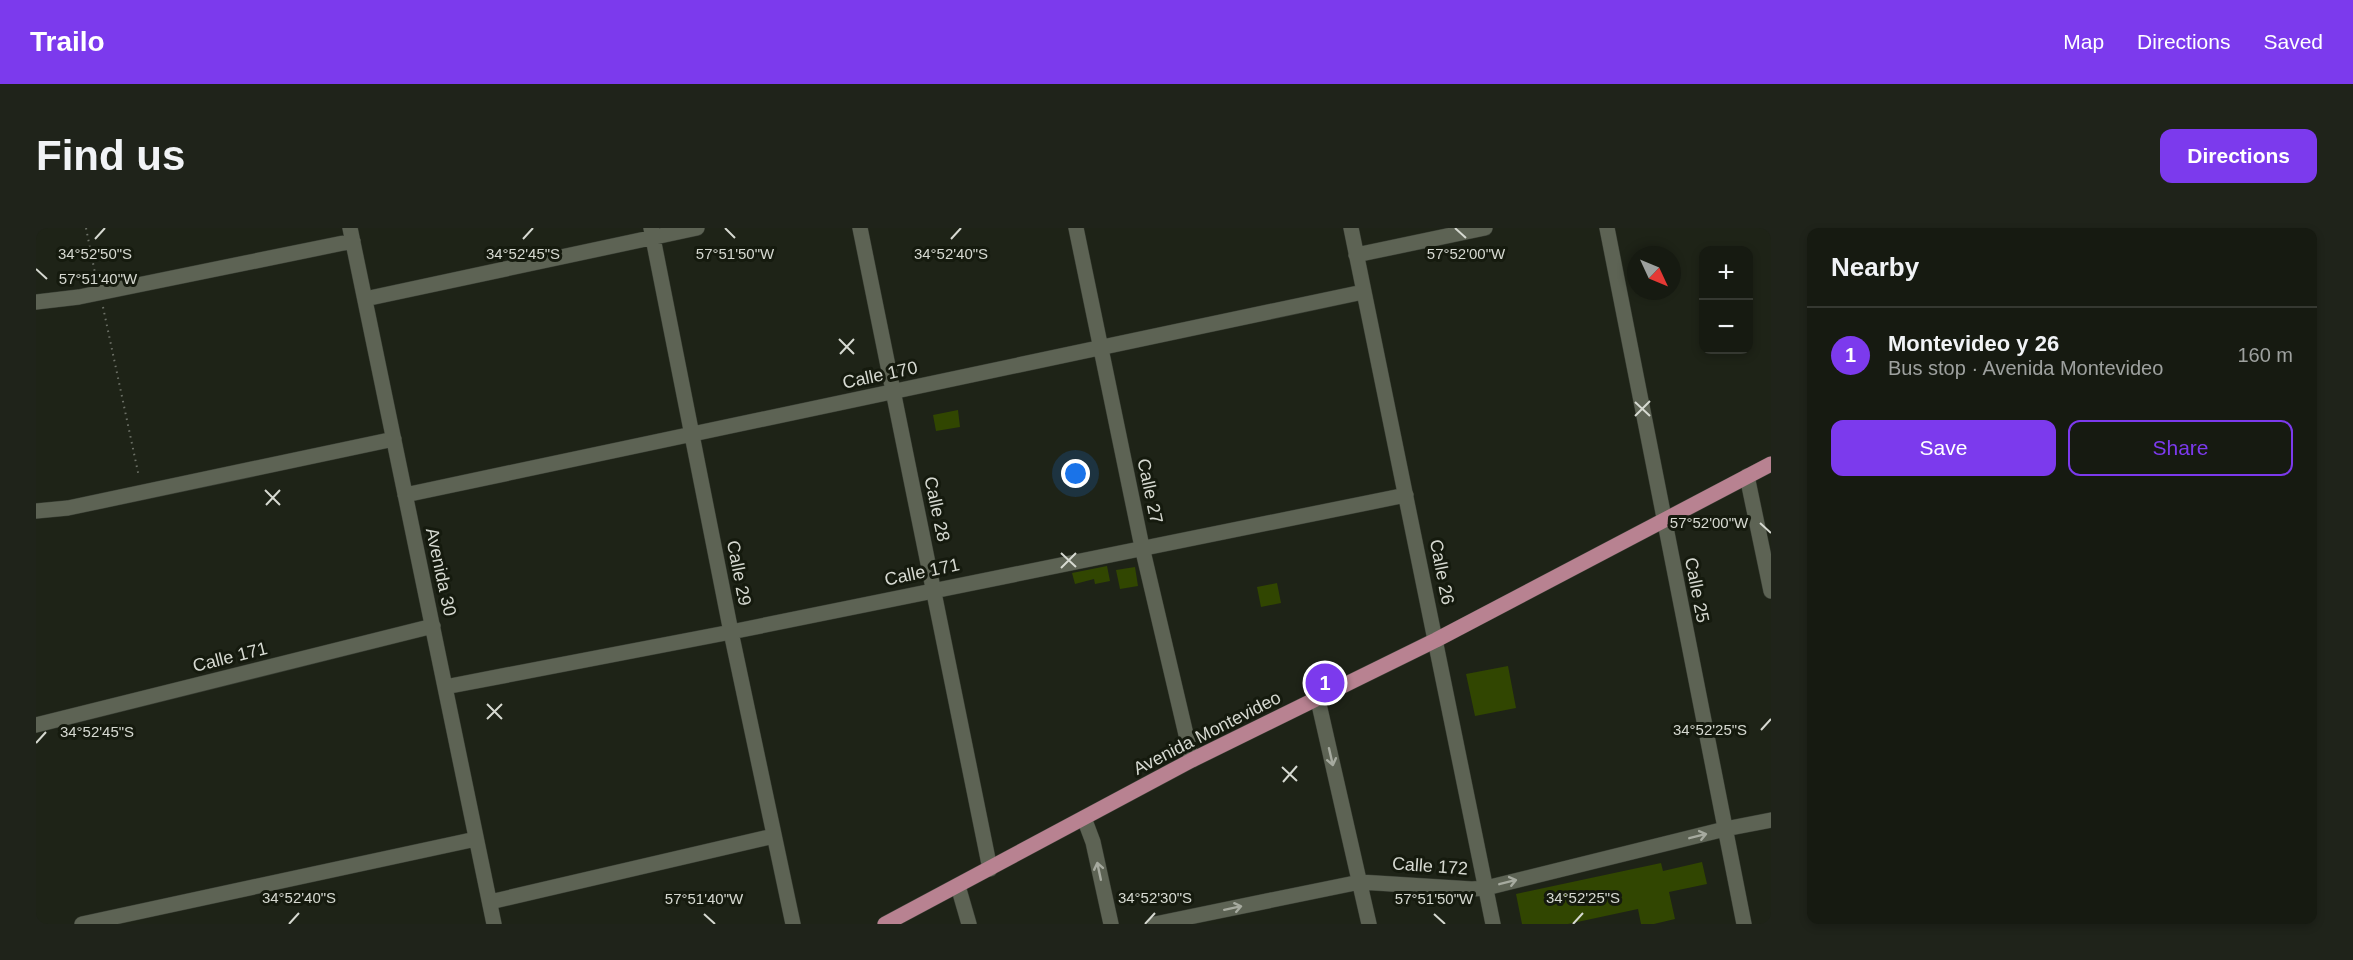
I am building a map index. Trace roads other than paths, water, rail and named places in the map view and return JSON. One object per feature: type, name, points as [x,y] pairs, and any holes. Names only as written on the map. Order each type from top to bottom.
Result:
[{"type":"main road","name":"Avenida Montevideo","points":[[885,924],[1192,760],[1436,640],[1771,464]]},
{"type":"street","points":[[365,299],[652,233],[697,228]]},
{"type":"street","name":"Calle 28","points":[[860,228],[990,869]]},
{"type":"street","name":"Calle 27","points":[[1076,228],[1142,547],[1192,760]]},
{"type":"street","name":"Calle 26","points":[[1351,228],[1493,924]]},
{"type":"street","points":[[1356,255],[1485,228]]},
{"type":"street","name":"Calle 25","points":[[1607,228],[1744,924]]},
{"type":"street","name":"Calle 29","points":[[652,233],[731,632],[793,924]]},
{"type":"street","points":[[36,302],[100,293],[352,234]]},
{"type":"street","name":"Avenida 30","points":[[352,234],[494,924]]},
{"type":"street","name":"Calle 170","points":[[405,495],[1363,292]]},
{"type":"street","points":[[36,511],[68,508],[394,439]]},
{"type":"street","points":[[1747,476],[1771,591]]},
{"type":"street","name":"Calle 171","points":[[445,687],[731,632],[1406,495]]},
{"type":"street","name":"Calle 171","points":[[36,725],[433,627]]},
{"type":"street","points":[[1318,700],[1369,924]]},
{"type":"street","points":[[1084,818],[1093,842],[1111,924]]},
{"type":"street","name":"Calle 172","points":[[1155,924],[1360,882],[1486,888],[1725,829],[1771,820]]},
{"type":"street","points":[[490,902],[774,836]]},
{"type":"street","points":[[82,924],[476,839]]},
{"type":"street","points":[[958,886],[966,907],[969,924]]},
{"type":"place","name":"Montevideo y 26","points":[[1325,683]]}]
